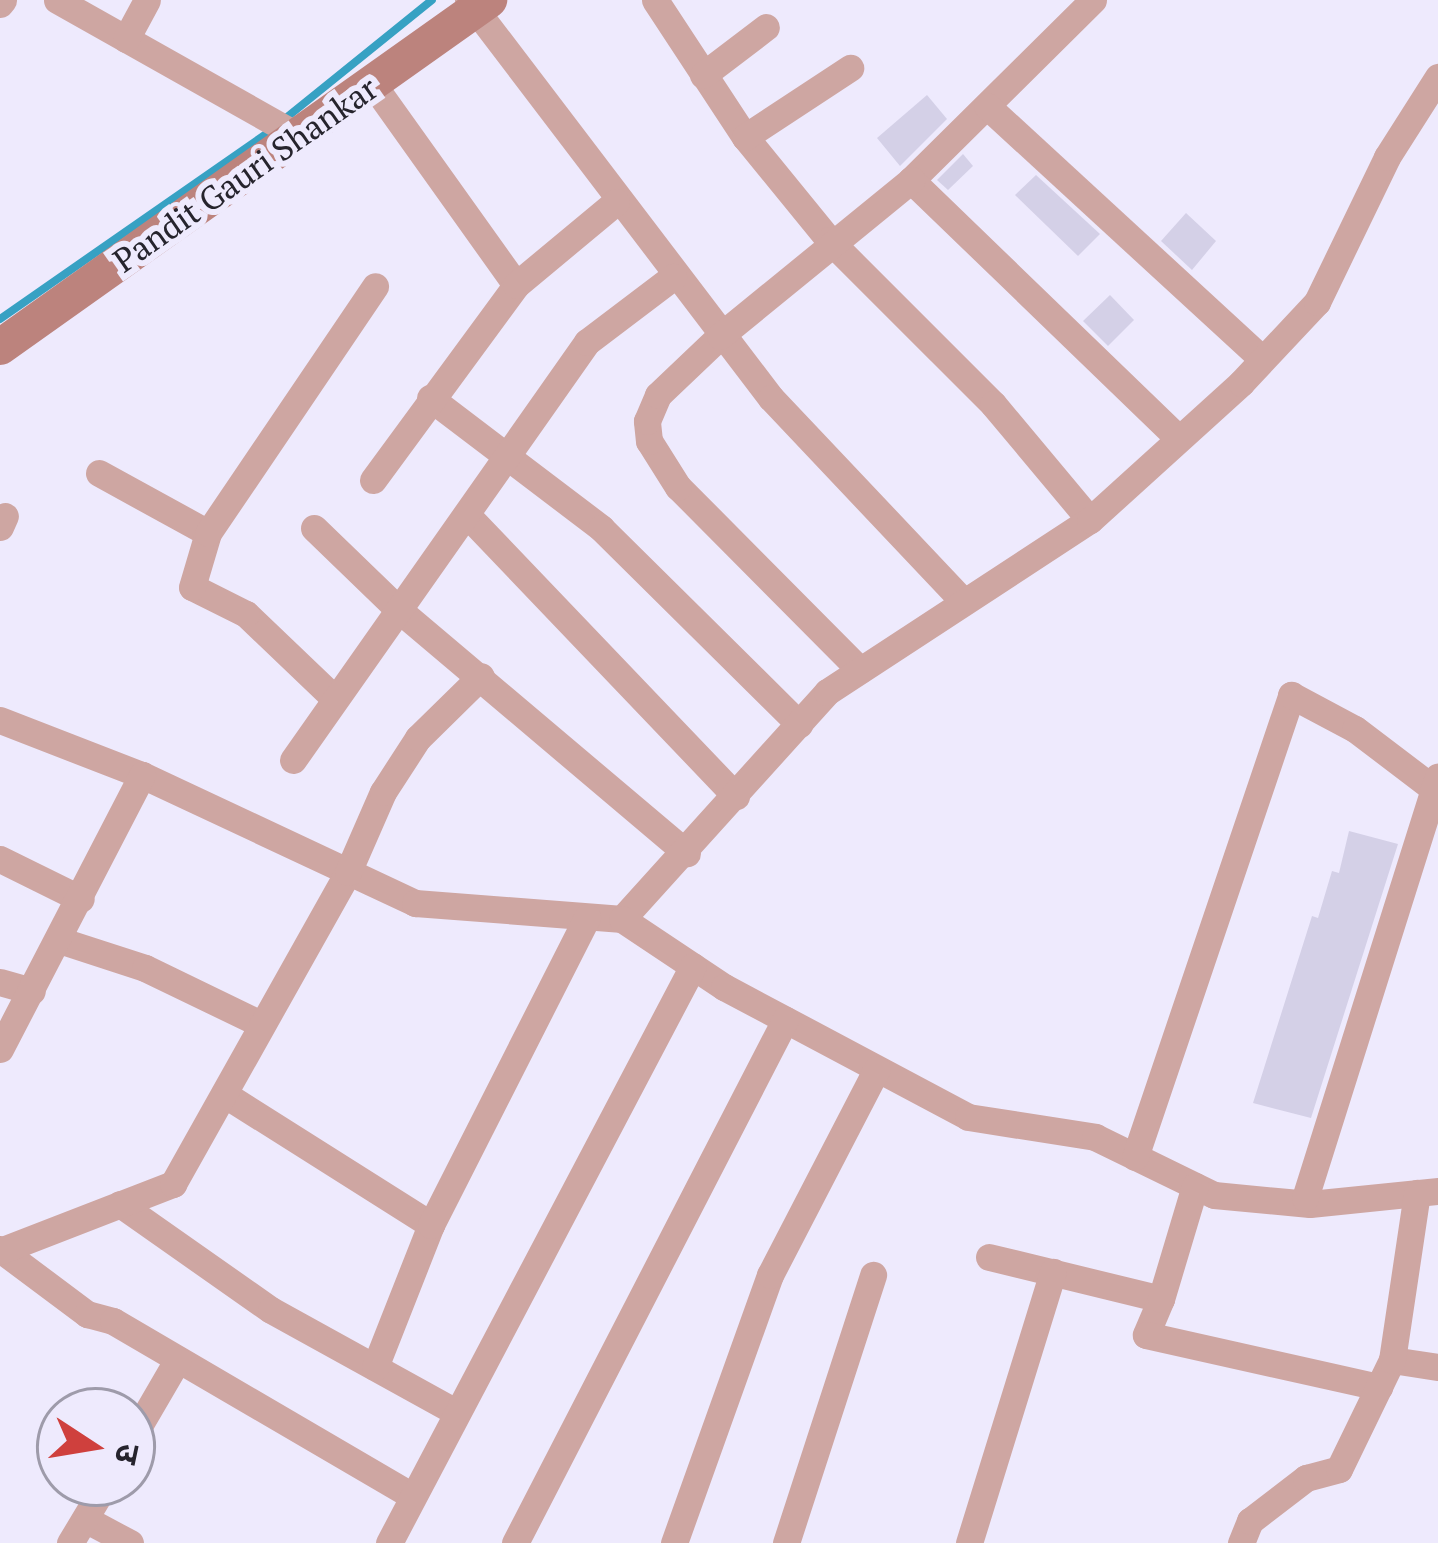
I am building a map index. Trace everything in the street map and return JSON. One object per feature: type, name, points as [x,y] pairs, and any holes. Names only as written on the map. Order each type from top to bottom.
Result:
[{"type":"street","points":[[57,0],[298,136]]},
{"type":"street","points":[[126,39],[146,0]]},
{"type":"street","points":[[655,0],[745,137],[829,240],[993,404],[1090,520]]},
{"type":"street","points":[[860,670],[678,487],[649,441],[658,395],[829,240],[911,180],[1093,0]]},
{"type":"street","points":[[479,2],[616,202],[720,336],[964,601]]},
{"type":"street","name":"Pandit Gauri Shankar","points":[[0,347],[479,2]]},
{"type":"street","points":[[703,74],[766,27]]},
{"type":"street","points":[[745,137],[850,68]]},
{"type":"street","points":[[622,919],[687,853],[799,724],[860,670],[1090,520],[1317,302],[1438,77]]},
{"type":"street","points":[[372,83],[516,285]]},
{"type":"street","points":[[987,106],[1262,358]]},
{"type":"street","points":[[1414,115],[1438,133]]},
{"type":"street","points":[[911,180],[1178,438]]},
{"type":"street","points":[[373,480],[516,285],[616,202]]},
{"type":"street","points":[[293,760],[470,518],[587,342],[673,277]]},
{"type":"street","points":[[335,699],[246,614],[193,587],[208,533],[375,286]]},
{"type":"street","points":[[430,398],[601,528],[799,724]]},
{"type":"street","points":[[99,472],[208,533]]},
{"type":"street","points":[[470,518],[736,796]]},
{"type":"street","points":[[314,528],[399,610],[687,853]]},
{"type":"street","points":[[1,1250],[172,1184],[418,738],[481,676]]},
{"type":"street","points":[[1135,1157],[1292,695],[1355,729],[1436,786],[1305,1198]]},
{"type":"street","points":[[0,720],[142,775],[415,903],[622,919],[785,1020],[968,1117],[1095,1137],[1214,1195],[1305,1198],[1310,1204],[1427,1192],[1392,1360],[1340,1469],[1306,1478],[1250,1521],[1241,1543]]},
{"type":"street","points":[[0,1049],[62,941],[142,775]]},
{"type":"street","points":[[0,859],[81,899]]},
{"type":"street","points":[[375,1367],[431,1225],[587,917]]},
{"type":"street","points":[[62,941],[145,968],[261,1024]]},
{"type":"street","points":[[389,1543],[692,966]]},
{"type":"street","points":[[0,982],[32,992]]},
{"type":"street","points":[[515,1543],[785,1020]]},
{"type":"street","points":[[674,1543],[770,1275],[877,1069]]},
{"type":"street","points":[[224,1094],[431,1225]]},
{"type":"street","points":[[1195,1186],[1146,1335],[1379,1387]]},
{"type":"street","points":[[120,1204],[271,1310],[456,1412]]},
{"type":"street","points":[[1,1250],[87,1314],[178,1359],[411,1495]]},
{"type":"street","points":[[989,1257],[1161,1299]]},
{"type":"street","points":[[969,1543],[1053,1272]]},
{"type":"street","points":[[786,1543],[873,1275]]},
{"type":"street","points":[[156,1397],[178,1359]]},
{"type":"street","points":[[1392,1360],[1438,1367]]},
{"type":"street","points":[[78,1531],[130,1543]]},
{"type":"building","points":[[927,95],[947,119],[900,166],[877,138]]},
{"type":"building","points":[[963,154],[973,166],[948,190],[937,180]]},
{"type":"building","points":[[1036,175],[1100,234],[1078,256],[1015,195]]},
{"type":"building","points":[[1186,213],[1216,241],[1192,270],[1161,241]]},
{"type":"building","points":[[1110,295],[1134,320],[1108,346],[1083,321]]},
{"type":"building","points":[[1349,831],[1398,844],[1311,1118],[1253,1103],[1312,916],[1318,918],[1332,871],[1339,873]]},
{"type":"waterway","points":[[0,319],[266,134],[432,0]]}]
